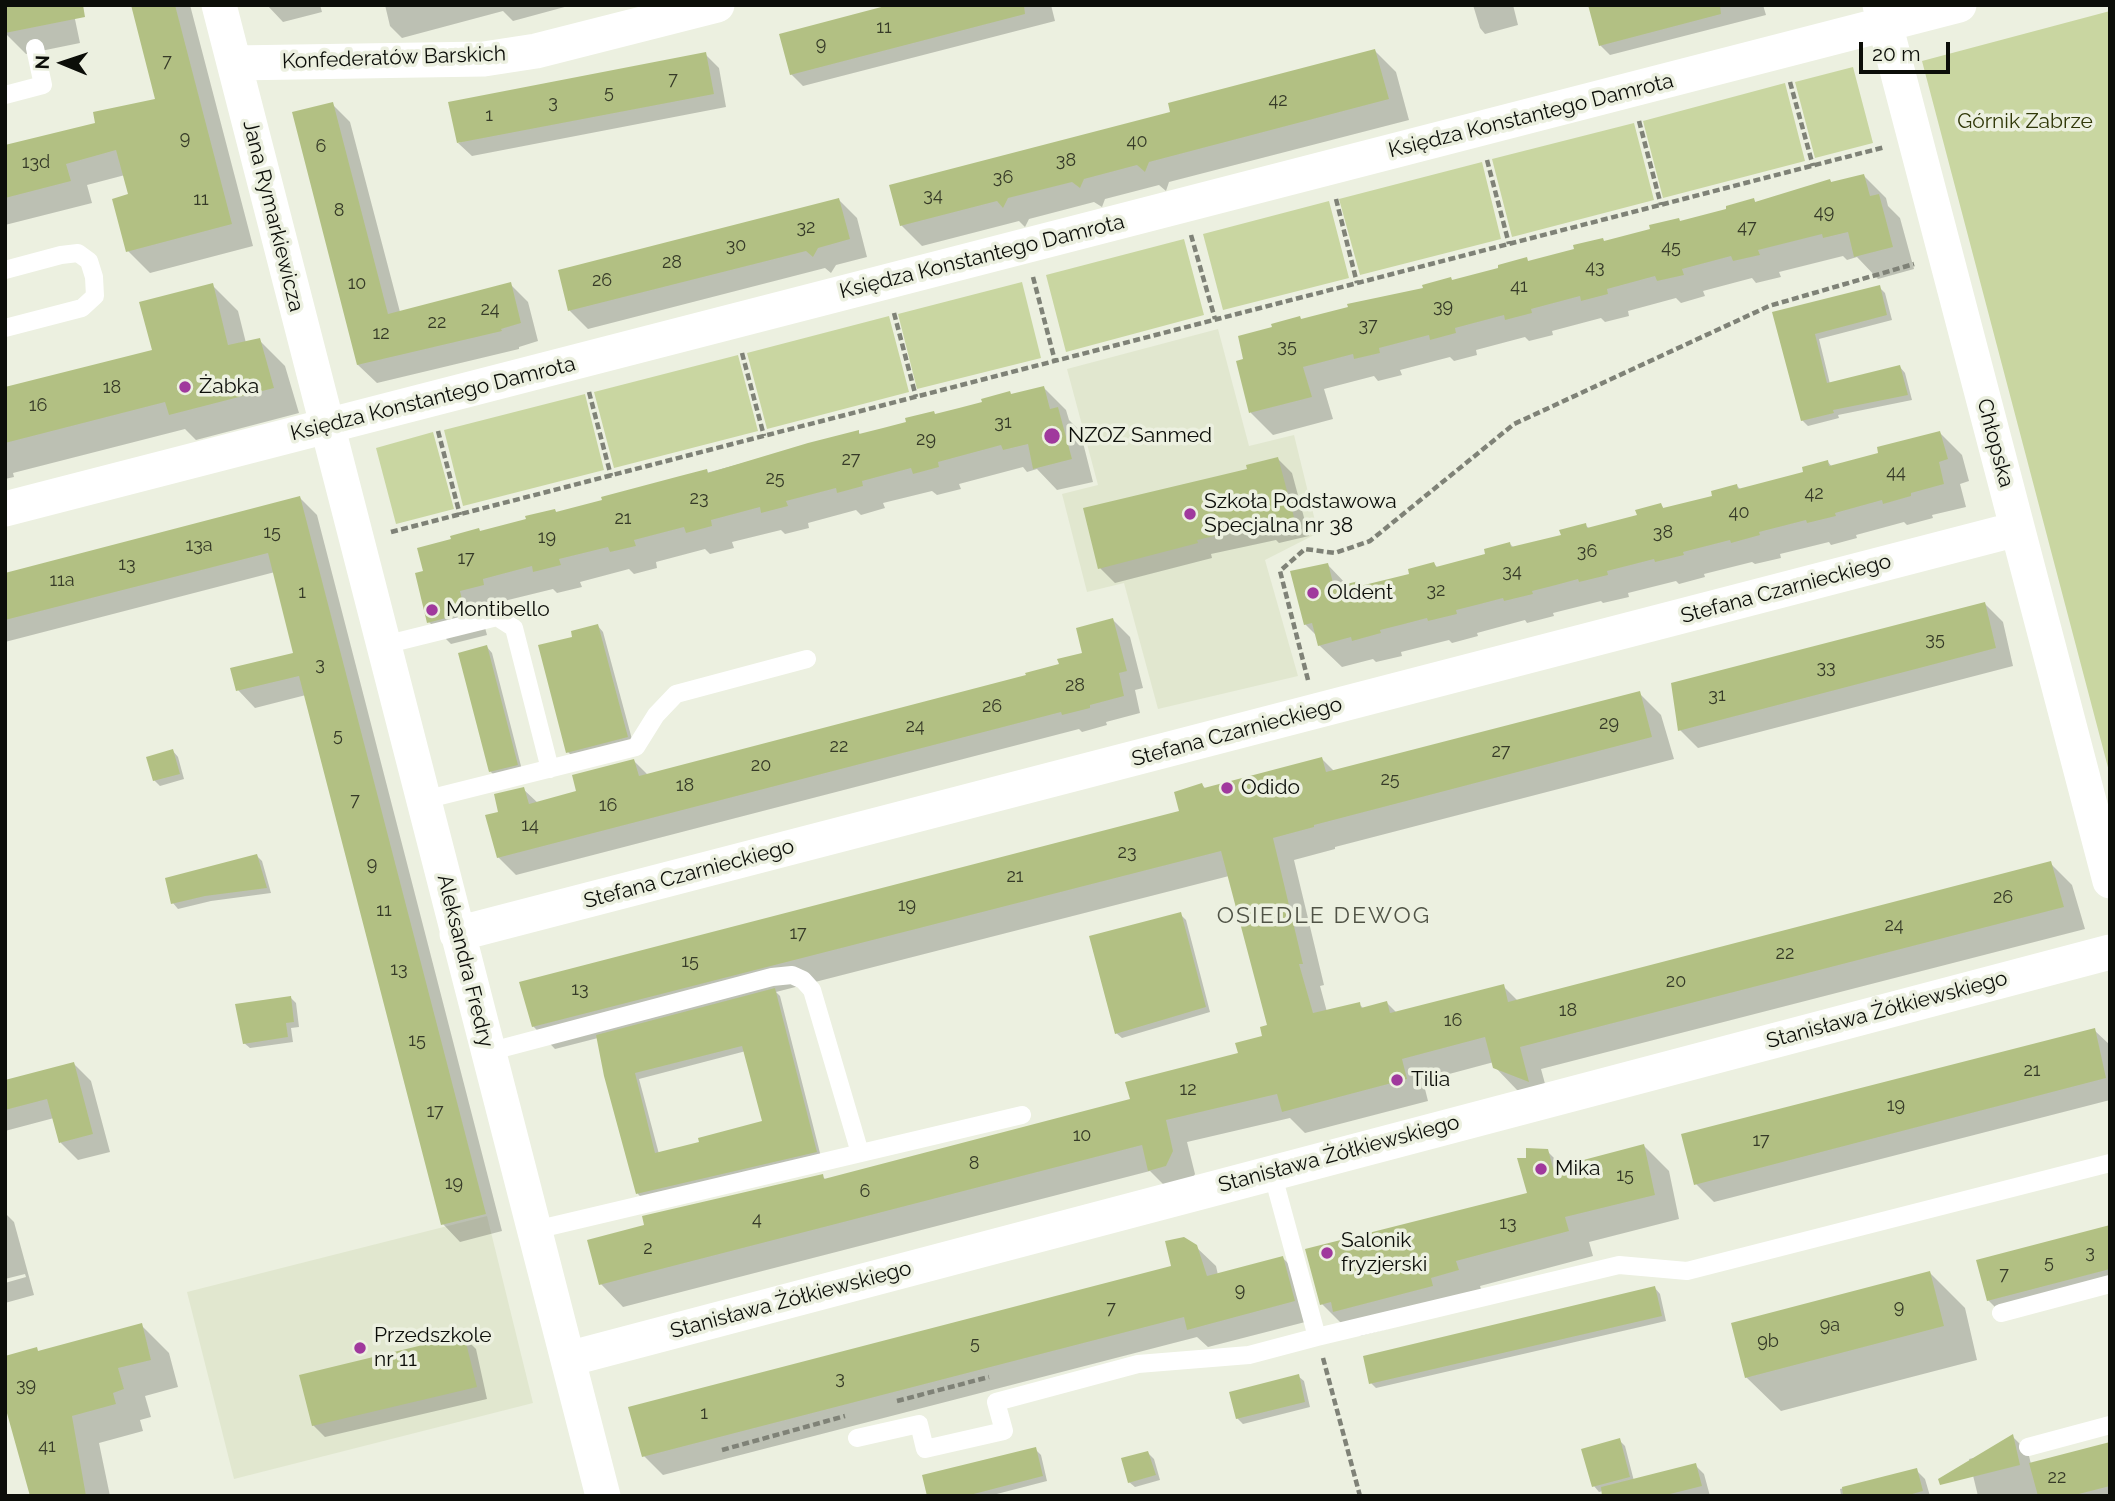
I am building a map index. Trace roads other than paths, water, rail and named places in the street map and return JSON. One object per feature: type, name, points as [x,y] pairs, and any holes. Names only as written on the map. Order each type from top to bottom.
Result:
[{"type":"street","name":"Jana Rymarkiewicza","points":[[219,5],[328,426]]},
{"type":"street","name":"Konfederatów Barskich","points":[[234,63],[484,59],[536,51],[717,5]]},
{"type":"street","name":"Księdza Konstantego Damrota","points":[[5,509],[1016,250],[1882,15],[1959,5]]},
{"type":"street","name":"Chłopska","points":[[1882,15],[2110,881]]},
{"type":"street","name":"Aleksandra Fredry","points":[[328,426],[603,1496]]},
{"type":"street","name":"Stefana Czarnieckiego","points":[[457,934],[2017,530]]},
{"type":"street","name":"Stanisława Żółkiewskiego","points":[[568,1359],[2110,952]]},
{"type":"lane","points":[[5,95],[43,85],[34,48]]},
{"type":"lane","points":[[5,270],[61,254],[78,253],[89,261],[94,277],[95,296],[82,309],[5,328]]},
{"type":"lane","points":[[384,645],[497,617],[514,628],[550,769]]},
{"type":"lane","points":[[424,800],[636,747],[656,715],[676,694],[807,659]]},
{"type":"lane","points":[[488,1052],[772,977],[792,975],[803,980],[812,990],[860,1153]]},
{"type":"lane","points":[[535,1230],[1022,1115]]},
{"type":"lane","points":[[857,1438],[919,1424],[925,1449],[1004,1430],[996,1402],[1139,1364],[1249,1355],[1619,1265],[1687,1271],[2110,1163]]},
{"type":"lane","points":[[1272,1172],[1317,1337]]},
{"type":"lane","points":[[2001,1312],[2110,1284]]},
{"type":"lane","points":[[2028,1447],[2110,1425]]},
{"type":"place","name":"Żabka","points":[[185,387]]},
{"type":"place","name":"NZOZ Sanmed","points":[[1052,436]]},
{"type":"place","name":"Szkoła Podstawowa Specjalna nr 38","points":[[1190,514]]},
{"type":"place","name":"Oldent","points":[[1313,593]]},
{"type":"place","name":"Montibello","points":[[432,610]]},
{"type":"place","name":"Odido","points":[[1227,788]]},
{"type":"place","name":"Tilia","points":[[1397,1080]]},
{"type":"place","name":"Mika","points":[[1541,1169]]},
{"type":"place","name":"Salonik fryzjerski","points":[[1327,1253]]},
{"type":"place","name":"Przedszkole nr 11","points":[[360,1348]]},
{"type":"district","name":"OSIEDLE DEWOG","points":[[1324,916]]},
{"type":"park label","name":"Górnik Zabrze","points":[[2025,122]]}]
